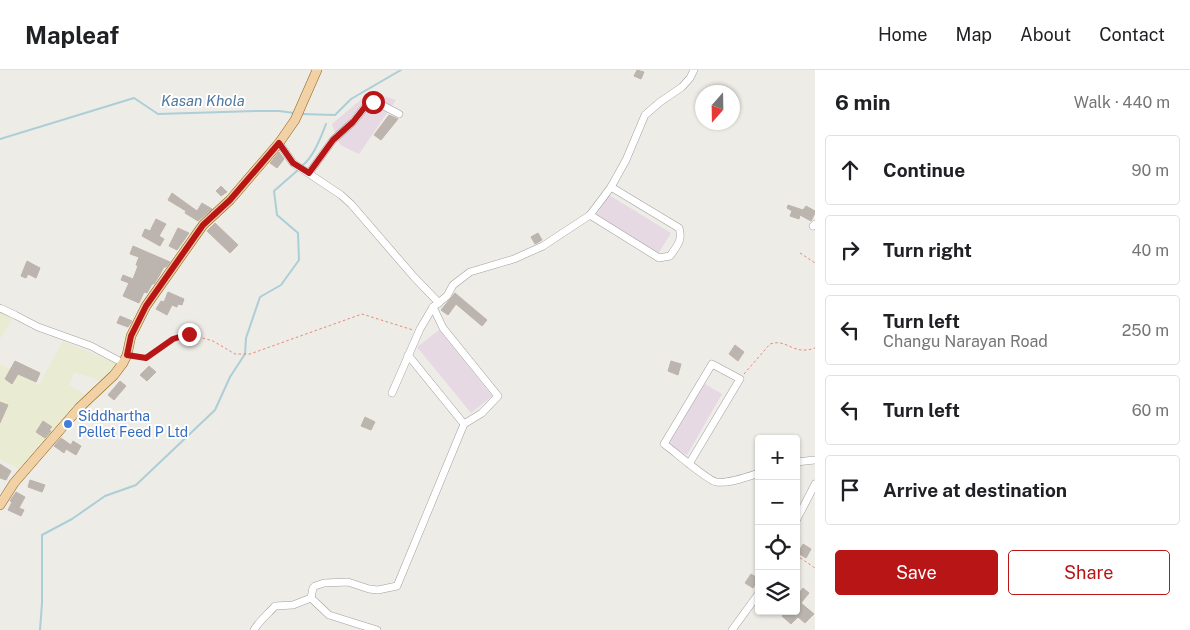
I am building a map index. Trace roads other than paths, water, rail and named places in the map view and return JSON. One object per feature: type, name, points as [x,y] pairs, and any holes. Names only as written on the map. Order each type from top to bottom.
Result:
[{"type":"main road","points":[[0,505],[14,483],[46,445],[79,408],[114,375],[125,359],[131,336],[146,306],[203,225],[230,200],[279,143],[301,107],[317,70]]},
{"type":"street","points":[[392,393],[418,332],[436,305],[453,285],[470,272],[514,259],[543,246],[590,216],[626,160],[645,115],[682,86],[690,78],[694,70]]},
{"type":"street","points":[[309,173],[333,140],[353,122],[368,103],[378,103],[399,114]]},
{"type":"street","points":[[279,143],[293,163],[341,195],[351,204],[436,305],[443,328],[498,396],[482,413],[464,424],[397,586],[370,590],[348,582],[324,582],[313,588],[311,598]]},
{"type":"street","points":[[590,216],[659,258],[670,256],[679,243],[682,235],[679,228],[610,187]]},
{"type":"street","points":[[0,308],[38,327],[125,359]]},
{"type":"street","points":[[408,355],[464,424]]},
{"type":"street","points":[[689,464],[740,379],[712,364],[664,444],[689,464],[716,482],[739,480],[755,474]]},
{"type":"street","points":[[800,462],[815,460]]},
{"type":"street","points":[[800,513],[815,484]]},
{"type":"street","points":[[254,630],[258,623],[275,606],[292,605],[311,598]]},
{"type":"street","points":[[311,598],[329,615],[377,630]]},
{"type":"street","points":[[732,630],[755,598]]},
{"type":"waterway","name":"Kasan Khola","points":[[301,114],[335,115],[351,99],[401,70]]},
{"type":"waterway","name":"Kasan Khola","points":[[0,139],[134,98],[158,114],[257,111],[294,113]]},
{"type":"waterway","points":[[302,166],[313,152],[326,124]]},
{"type":"waterway","points":[[40,630],[42,535],[72,519],[105,496],[136,485],[215,410],[230,377],[245,354],[246,338],[260,297],[281,285],[299,260],[298,233],[277,215],[274,191],[298,170]]},
{"type":"place","name":"Siddhartha Pellet Feed P Ltd","points":[[68,424]]}]
